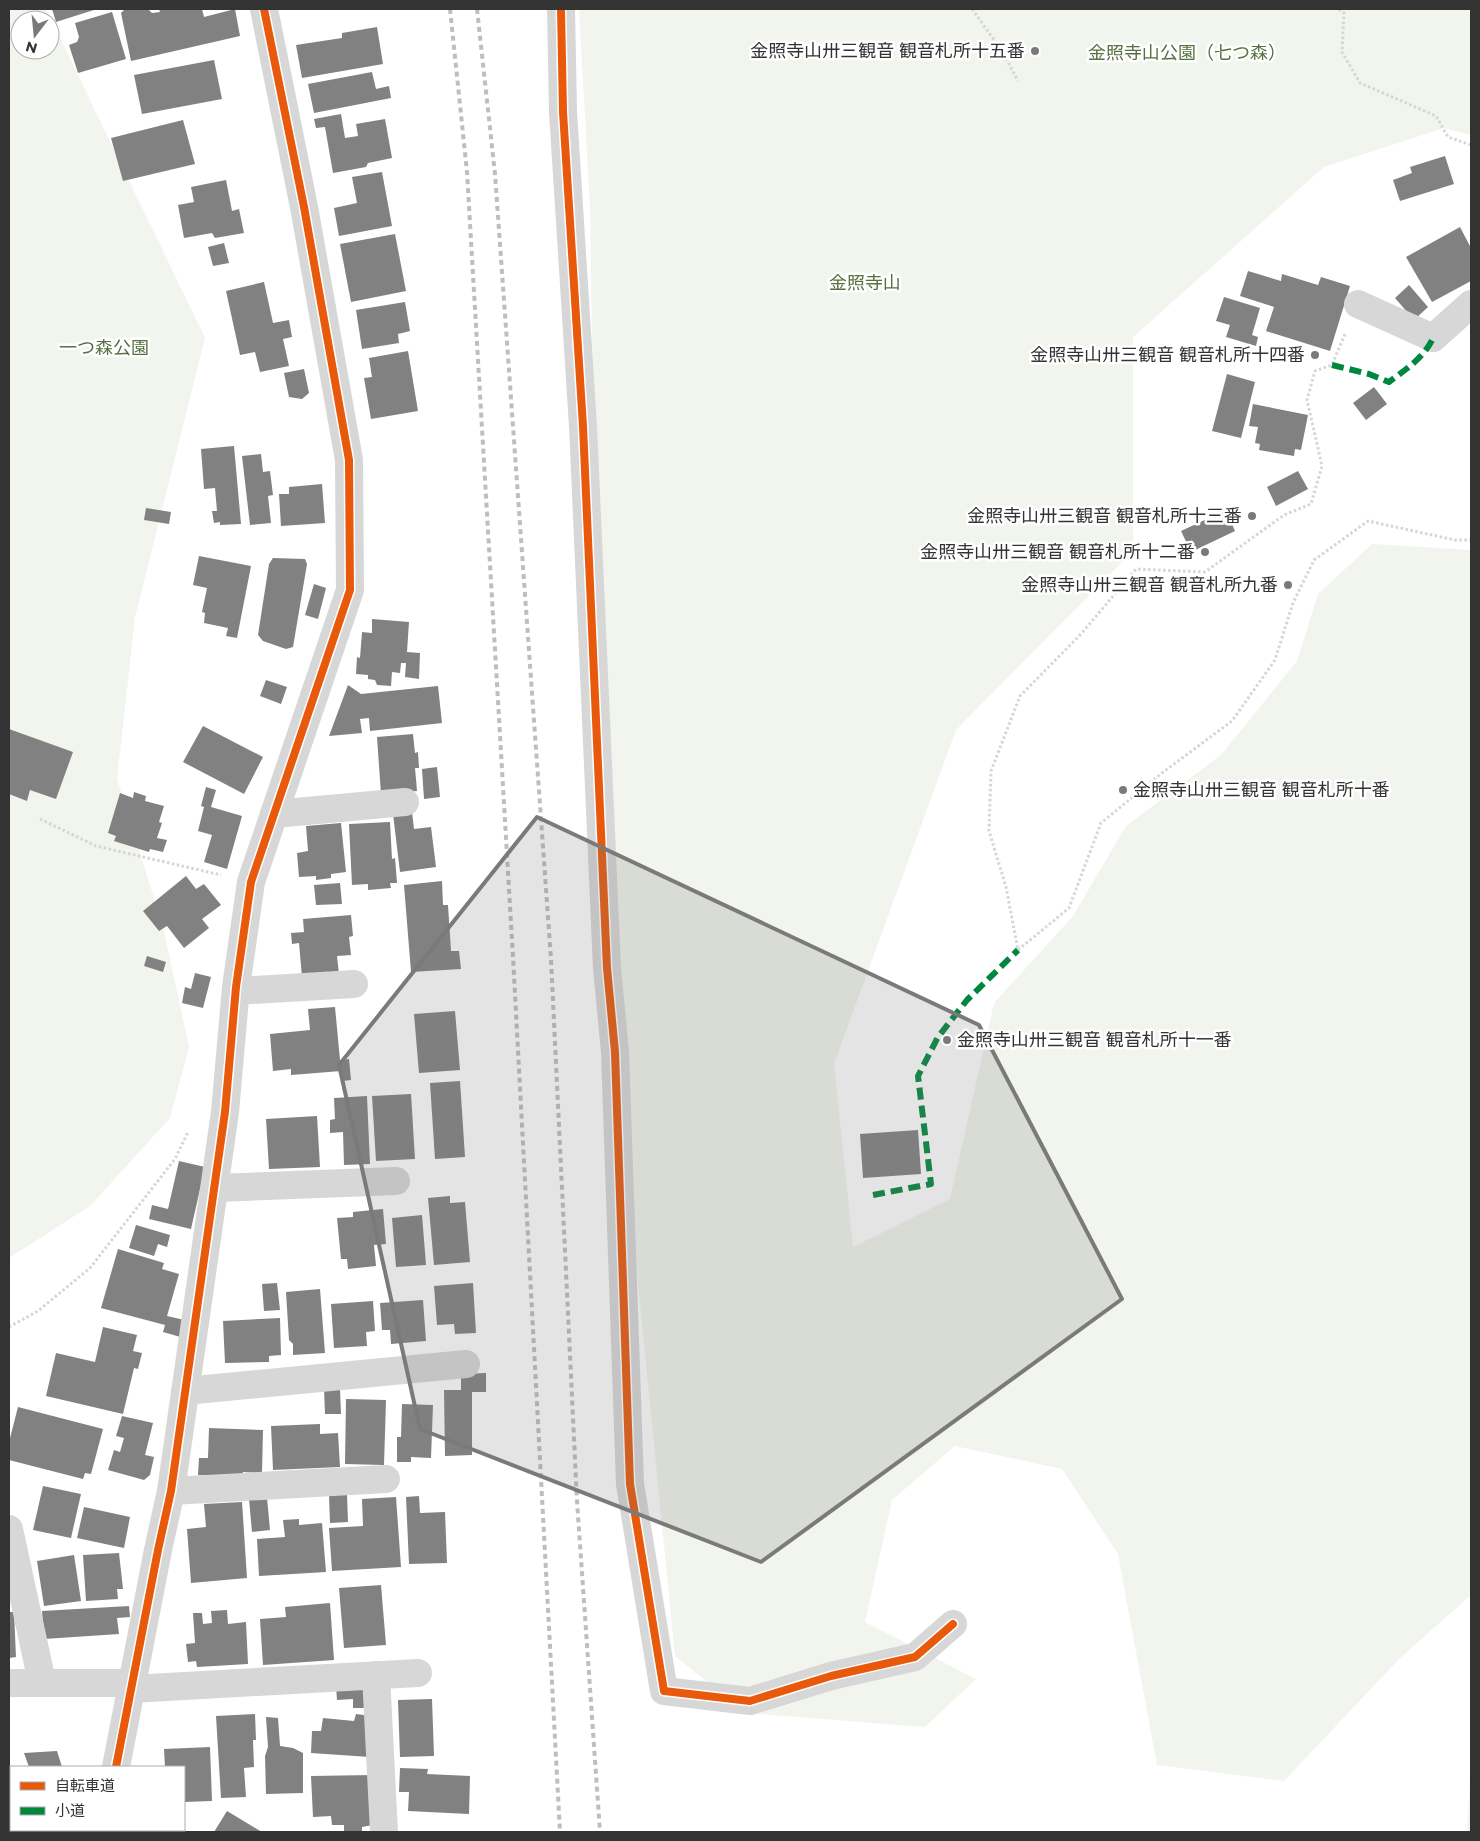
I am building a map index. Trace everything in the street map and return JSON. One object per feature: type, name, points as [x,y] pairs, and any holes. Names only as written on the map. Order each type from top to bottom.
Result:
[{"type":"street","points":[[116,1766],[171,1491],[226,1112],[236,991],[251,882],[350,590],[349,460],[304,208],[264,9]]},
{"type":"street","points":[[561,9],[563,112],[582,426],[607,968],[615,1052],[630,1484],[664,1691],[750,1701],[831,1676],[915,1657],[953,1624]]},
{"type":"street","points":[[1358,304],[1433,338],[1471,304]]},
{"type":"street","points":[[274,814],[405,802]]},
{"type":"street","points":[[236,991],[354,984]]},
{"type":"street","points":[[215,1188],[396,1181]]},
{"type":"street","points":[[185,1391],[466,1364]]},
{"type":"street","points":[[171,1491],[386,1479]]},
{"type":"street","points":[[9,1529],[42,1682]]},
{"type":"street","points":[[9,1682],[132,1686],[418,1673]]},
{"type":"street","points":[[376,1675],[384,1832]]},
{"type":"path","points":[[972,9],[1002,51],[1018,81]]},
{"type":"path","points":[[1339,9],[1344,13],[1342,52],[1360,83],[1436,116],[1448,137],[1471,145]]},
{"type":"path","points":[[1358,304],[1332,365],[1315,371],[1308,400],[1322,466],[1310,504],[1284,515],[1206,572],[1136,569],[1081,634],[1020,696],[991,771],[988,830],[1006,887],[1018,950],[1069,908],[1101,823],[1162,773],[1232,721],[1274,660],[1293,603],[1314,560],[1368,520],[1455,540],[1471,540]]},
{"type":"path","points":[[40,819],[96,846],[251,882]]},
{"type":"path","points":[[9,1328],[38,1311],[90,1268],[175,1159],[200,1108],[226,1112]]},
{"type":"highlighted area","points":[[537,817],[979,1025],[1122,1299],[761,1562],[420,1429],[339,1065]]},
{"type":"green space","name":"一つ森公園","points":[[9,9],[46,9],[10,10],[10,60],[60,60],[60,38],[205,338],[135,617],[117,779],[163,927],[189,1047],[170,1118],[90,1206],[9,1258]]},
{"type":"green space","name":"金照寺山","points":[[579,9],[1471,9],[1471,135],[1444,128],[1324,167],[1133,337],[1133,551],[956,730],[834,1064],[853,1247],[950,1199],[994,1003],[1073,916],[1126,826],[1221,755],[1297,661],[1318,594],[1372,544],[1471,550],[1471,1595],[1400,1658],[1284,1781],[1157,1765],[1118,1554],[1062,1469],[955,1446],[892,1500],[865,1622],[976,1679],[925,1727],[746,1713],[675,1656],[622,1122],[595,521],[590,207]]},
{"type":"green space","points":[[1471,1756],[1471,1832],[1467,1832]]},
{"type":"building","points":[[97,9],[60,21],[60,10],[52,10]]},
{"type":"building","points":[[125,9],[148,9],[152,13],[160,12],[159,9],[202,9],[204,17],[235,9],[240,36],[131,61],[121,13]]},
{"type":"building","points":[[112,12],[126,59],[78,73],[69,45],[77,42],[79,37],[75,23]]},
{"type":"building","points":[[377,27],[383,64],[302,78],[296,45],[342,38],[342,33]]},
{"type":"building","points":[[214,60],[222,99],[142,114],[134,75]]},
{"type":"building","points":[[372,72],[376,89],[389,86],[391,98],[314,113],[308,84]]},
{"type":"building","points":[[341,114],[345,138],[358,136],[356,124],[385,119],[392,158],[368,163],[366,167],[333,173],[325,127],[316,128],[314,119]]},
{"type":"building","points":[[183,120],[195,164],[123,181],[111,138]]},
{"type":"building","points":[[1445,156],[1454,184],[1400,201],[1393,180],[1412,173],[1410,167]]},
{"type":"building","points":[[382,172],[392,226],[339,236],[334,208],[357,203],[352,177]]},
{"type":"building","points":[[226,180],[232,211],[239,209],[244,233],[215,238],[212,233],[184,238],[178,205],[194,202],[191,187]]},
{"type":"building","points":[[1460,227],[1471,248],[1471,281],[1432,302],[1406,257]]},
{"type":"building","points":[[395,234],[406,291],[351,302],[340,244]]},
{"type":"building","points":[[224,243],[229,263],[213,266],[208,247]]},
{"type":"building","points":[[1248,271],[1281,281],[1282,274],[1318,285],[1321,277],[1350,286],[1330,351],[1266,331],[1274,307],[1240,296]]},
{"type":"building","points":[[264,282],[273,323],[289,320],[292,337],[283,339],[289,366],[260,372],[255,352],[240,355],[226,291]]},
{"type":"building","points":[[1409,285],[1428,307],[1414,320],[1395,298]]},
{"type":"building","points":[[1224,297],[1260,308],[1252,335],[1258,337],[1256,346],[1226,337],[1230,325],[1216,321]]},
{"type":"building","points":[[405,302],[410,331],[398,334],[399,343],[362,349],[356,310]]},
{"type":"building","points":[[408,351],[418,411],[371,419],[364,378],[372,377],[369,358]]},
{"type":"building","points":[[304,369],[309,393],[302,399],[289,397],[284,373]]},
{"type":"building","points":[[1227,374],[1255,382],[1241,438],[1212,431]]},
{"type":"building","points":[[1374,387],[1387,404],[1366,420],[1353,403]]},
{"type":"building","points":[[1253,404],[1308,415],[1301,450],[1295,449],[1294,456],[1259,450],[1260,444],[1255,443],[1258,427],[1249,426]]},
{"type":"building","points":[[234,446],[241,524],[220,525],[220,522],[214,523],[212,511],[217,511],[215,488],[204,489],[201,449]]},
{"type":"building","points":[[261,454],[263,472],[270,471],[273,495],[268,496],[271,523],[250,525],[242,456]]},
{"type":"building","points":[[1298,471],[1308,489],[1276,506],[1267,487]]},
{"type":"building","points":[[322,484],[325,523],[281,526],[279,494],[289,494],[289,487]]},
{"type":"building","points":[[146,508],[171,512],[169,524],[144,520]]},
{"type":"building","points":[[1226,510],[1235,531],[1191,552],[1181,531]]},
{"type":"building","points":[[199,556],[251,566],[237,638],[226,636],[228,628],[204,623],[205,613],[202,612],[207,588],[193,585]]},
{"type":"building","points":[[273,558],[305,559],[307,564],[293,647],[286,649],[263,641],[258,635],[269,564]]},
{"type":"building","points":[[314,584],[326,588],[318,619],[305,615]]},
{"type":"building","points":[[372,619],[409,622],[407,652],[420,653],[419,679],[405,677],[406,663],[401,663],[400,673],[392,672],[391,686],[377,685],[375,680],[368,679],[368,675],[356,674],[357,657],[360,658],[362,632],[372,633]]},
{"type":"building","points":[[266,680],[287,687],[281,704],[260,696]]},
{"type":"building","points":[[348,685],[361,694],[438,686],[442,723],[370,731],[369,718],[360,719],[362,733],[329,736]]},
{"type":"building","points":[[203,726],[263,757],[244,794],[183,762]]},
{"type":"building","points":[[9,729],[73,752],[56,799],[30,790],[27,801],[9,794]]},
{"type":"building","points":[[413,734],[415,753],[418,752],[419,768],[415,768],[417,791],[381,794],[377,737]]},
{"type":"building","points":[[437,767],[440,797],[424,799],[422,769]]},
{"type":"building","points":[[206,787],[216,790],[211,807],[242,816],[227,869],[204,862],[212,835],[198,831],[204,807],[201,806]]},
{"type":"building","points":[[134,792],[146,796],[145,801],[164,806],[159,822],[162,823],[157,838],[167,840],[163,852],[150,849],[149,852],[114,841],[116,836],[108,833],[120,793],[133,798]]},
{"type":"building","points":[[412,812],[414,829],[431,827],[436,867],[400,872],[393,814]]},
{"type":"building","points":[[390,822],[392,859],[395,858],[397,883],[390,883],[391,888],[368,890],[368,884],[352,885],[349,824]]},
{"type":"building","points":[[341,823],[346,872],[331,874],[331,878],[316,880],[316,876],[299,877],[297,853],[308,851],[306,826]]},
{"type":"building","points":[[186,876],[196,889],[204,884],[221,905],[202,919],[209,928],[184,948],[167,926],[159,931],[143,911]]},
{"type":"building","points":[[442,881],[443,905],[448,905],[451,951],[459,951],[461,969],[411,972],[404,885]]},
{"type":"building","points":[[340,883],[342,904],[316,905],[314,885]]},
{"type":"building","points":[[351,915],[353,936],[349,937],[351,955],[337,956],[339,974],[302,977],[299,943],[292,944],[291,933],[304,932],[303,919]]},
{"type":"building","points":[[147,956],[166,962],[163,972],[144,966]]},
{"type":"building","points":[[195,973],[211,977],[203,1008],[182,1003],[185,987],[191,989]]},
{"type":"building","points":[[335,1007],[340,1060],[349,1059],[351,1080],[343,1081],[341,1071],[291,1075],[291,1069],[273,1071],[270,1034],[310,1030],[308,1009]]},
{"type":"building","points":[[455,1011],[460,1070],[419,1073],[414,1014]]},
{"type":"building","points":[[460,1081],[465,1157],[435,1159],[430,1083]]},
{"type":"building","points":[[411,1094],[415,1159],[376,1161],[372,1096]]},
{"type":"building","points":[[367,1096],[370,1164],[344,1165],[343,1132],[330,1133],[330,1120],[335,1119],[334,1098]]},
{"type":"building","points":[[317,1116],[320,1167],[269,1169],[266,1119]]},
{"type":"building","points":[[918,1130],[921,1174],[863,1178],[860,1134]]},
{"type":"building","points":[[179,1161],[205,1167],[191,1229],[149,1219],[152,1205],[168,1209]]},
{"type":"building","points":[[450,1196],[450,1203],[465,1202],[470,1262],[434,1265],[428,1198]]},
{"type":"building","points":[[383,1209],[386,1244],[374,1245],[376,1266],[348,1269],[347,1259],[341,1259],[337,1218],[353,1217],[353,1212]]},
{"type":"building","points":[[422,1215],[426,1265],[396,1267],[392,1218]]},
{"type":"building","points":[[136,1225],[170,1235],[167,1247],[158,1244],[154,1256],[129,1248]]},
{"type":"building","points":[[118,1249],[164,1263],[162,1269],[179,1274],[167,1316],[189,1321],[184,1338],[163,1332],[165,1325],[101,1308]]},
{"type":"building","points":[[277,1283],[280,1310],[264,1311],[262,1284]]},
{"type":"building","points":[[473,1283],[476,1333],[455,1334],[454,1324],[437,1325],[434,1286]]},
{"type":"building","points":[[320,1289],[325,1353],[293,1355],[293,1344],[289,1340],[286,1292]]},
{"type":"building","points":[[423,1300],[426,1341],[391,1344],[390,1330],[382,1330],[380,1303]]},
{"type":"building","points":[[373,1301],[375,1331],[366,1332],[367,1346],[334,1348],[331,1304]]},
{"type":"building","points":[[280,1318],[281,1355],[269,1356],[269,1362],[225,1363],[223,1321]]},
{"type":"building","points":[[103,1327],[137,1335],[133,1351],[142,1353],[138,1369],[134,1368],[123,1414],[46,1396],[56,1353],[95,1362]]},
{"type":"building","points":[[486,1373],[486,1392],[472,1392],[472,1455],[445,1456],[444,1390],[461,1390],[461,1374]]},
{"type":"building","points":[[324,1388],[340,1389],[341,1414],[325,1414]]},
{"type":"building","points":[[346,1399],[386,1400],[384,1465],[345,1464]]},
{"type":"building","points":[[402,1404],[433,1405],[431,1458],[411,1457],[411,1462],[397,1462],[397,1437],[401,1437]]},
{"type":"building","points":[[18,1407],[103,1429],[91,1474],[85,1473],[83,1479],[9,1460],[9,1442]]},
{"type":"building","points":[[122,1416],[153,1423],[145,1455],[154,1457],[150,1475],[144,1480],[108,1470],[114,1450],[120,1452],[124,1438],[116,1436]]},
{"type":"building","points":[[320,1424],[320,1434],[338,1433],[340,1467],[273,1470],[271,1426]]},
{"type":"building","points":[[209,1428],[263,1430],[262,1473],[243,1472],[243,1477],[198,1475],[199,1458],[208,1458]]},
{"type":"building","points":[[43,1486],[81,1494],[71,1538],[33,1530]]},
{"type":"building","points":[[329,1495],[347,1495],[348,1522],[330,1523]]},
{"type":"building","points":[[419,1496],[420,1513],[445,1512],[447,1563],[409,1564],[406,1497]]},
{"type":"building","points":[[396,1497],[401,1567],[332,1571],[329,1528],[363,1526],[362,1499]]},
{"type":"building","points":[[267,1498],[270,1530],[252,1532],[249,1499]]},
{"type":"building","points":[[242,1502],[247,1578],[191,1583],[187,1529],[206,1527],[204,1504]]},
{"type":"building","points":[[84,1507],[130,1517],[124,1548],[77,1538]]},
{"type":"building","points":[[299,1519],[299,1525],[322,1523],[326,1572],[259,1576],[257,1539],[285,1537],[283,1520]]},
{"type":"building","points":[[119,1553],[123,1589],[117,1589],[118,1599],[86,1601],[83,1555]]},
{"type":"building","points":[[74,1555],[81,1601],[44,1606],[37,1561]]},
{"type":"building","points":[[381,1585],[386,1645],[344,1648],[339,1588]]},
{"type":"building","points":[[330,1603],[334,1660],[263,1665],[260,1619],[286,1617],[285,1607]]},
{"type":"building","points":[[129,1606],[130,1617],[117,1618],[119,1634],[44,1639],[42,1611]]},
{"type":"building","points":[[227,1610],[228,1624],[246,1622],[248,1664],[197,1667],[196,1661],[188,1662],[186,1644],[195,1643],[193,1613],[202,1613],[203,1624],[212,1623],[211,1611]]},
{"type":"building","points":[[9,1612],[14,1612],[16,1657],[9,1658]]},
{"type":"building","points":[[336,1686],[372,1687],[374,1708],[353,1708],[353,1699],[337,1700]]},
{"type":"building","points":[[432,1699],[434,1756],[400,1757],[398,1700]]},
{"type":"building","points":[[255,1714],[256,1740],[253,1740],[254,1767],[244,1768],[246,1797],[221,1798],[216,1716]]},
{"type":"building","points":[[356,1714],[371,1716],[370,1757],[311,1753],[312,1731],[321,1731],[323,1718],[354,1721]]},
{"type":"building","points":[[266,1717],[278,1718],[280,1746],[293,1748],[303,1753],[303,1793],[266,1794],[265,1756],[268,1747]]},
{"type":"building","points":[[210,1747],[212,1801],[185,1802],[185,1766],[165,1766],[164,1749]]},
{"type":"building","points":[[57,1751],[62,1766],[29,1766],[24,1753]]},
{"type":"building","points":[[400,1768],[428,1769],[427,1774],[470,1776],[469,1814],[408,1811],[409,1792],[399,1792]]},
{"type":"building","points":[[373,1775],[373,1825],[362,1827],[362,1832],[344,1832],[344,1825],[332,1825],[331,1816],[313,1817],[311,1776]]},
{"type":"building","points":[[10,1794],[10,1831],[36,1832],[9,1832]]},
{"type":"building","points":[[227,1811],[262,1832],[214,1832]]},
{"type":"building","points":[[41,1831],[80,1831],[80,1832]]},
{"type":"railway","points":[[450,9],[467,172],[513,957],[560,1832]]},
{"type":"railway","points":[[477,9],[495,174],[551,959],[577,1501],[600,1832]]},
{"type":"marked path","points":[[1332,365],[1369,374],[1389,382],[1420,357],[1433,338]]},
{"type":"marked path","points":[[873,1195],[931,1184],[918,1076],[938,1037],[967,1000],[1018,950]]},
{"type":"cycle path","points":[[116,1766],[171,1491],[225,1112],[236,987],[251,882],[350,590],[349,460],[304,207],[264,9]]},
{"type":"cycle path","points":[[561,9],[563,112],[583,426],[607,968],[615,1052],[630,1484],[664,1691],[750,1701],[831,1676],[915,1657],[953,1624]]},
{"type":"place","name":"金照寺山卅三観音 観音札所十五番","points":[[1035,51]]},
{"type":"place","name":"金照寺山卅三観音 観音札所十四番","points":[[1315,355]]},
{"type":"place","name":"金照寺山卅三観音 観音札所十三番","points":[[1252,516]]},
{"type":"place","name":"金照寺山卅三観音 観音札所十二番","points":[[1205,552]]},
{"type":"place","name":"金照寺山卅三観音 観音札所九番","points":[[1288,585]]},
{"type":"place","name":"金照寺山卅三観音 観音札所十番","points":[[1123,790]]},
{"type":"place","name":"金照寺山卅三観音 観音札所十一番","points":[[947,1040]]},
{"type":"park label","name":"金照寺山公園（七つ森）","points":[[1187,53]]}]
